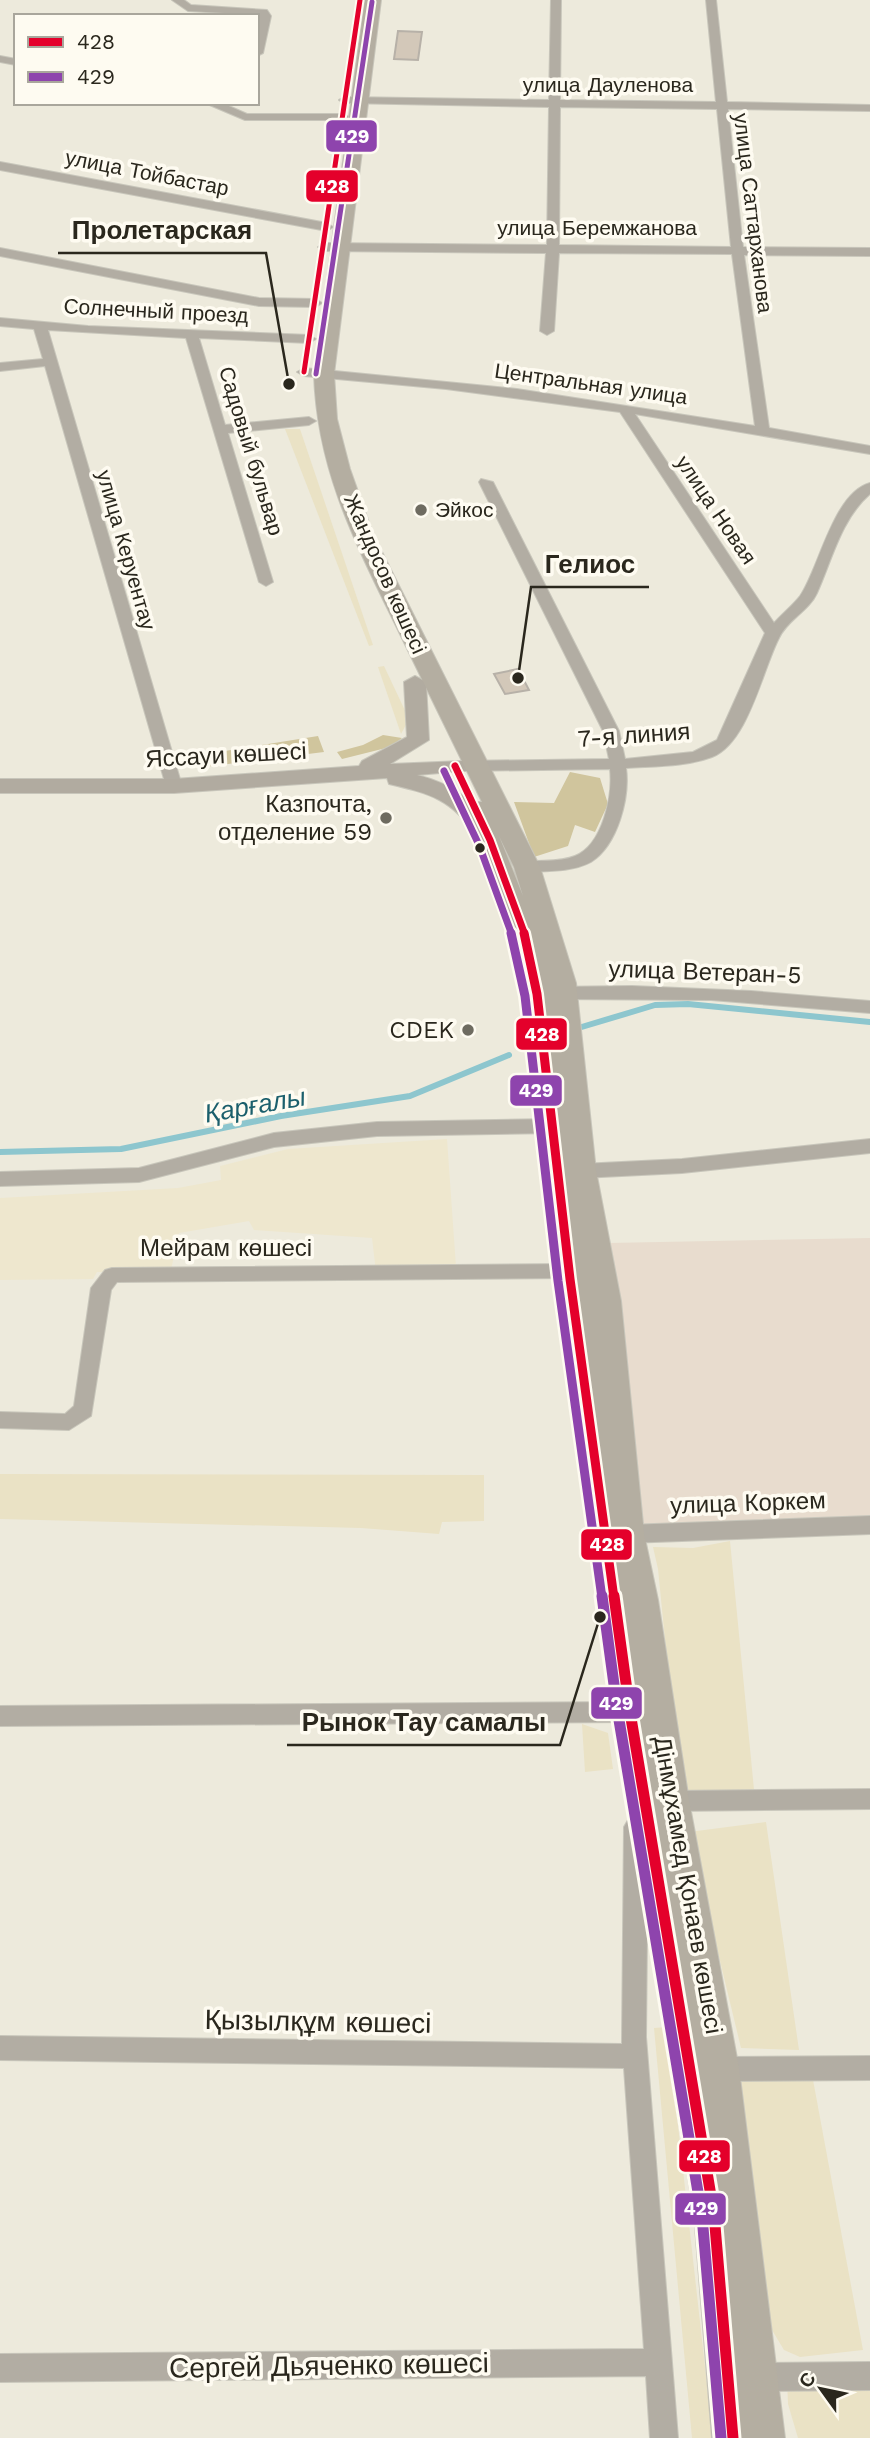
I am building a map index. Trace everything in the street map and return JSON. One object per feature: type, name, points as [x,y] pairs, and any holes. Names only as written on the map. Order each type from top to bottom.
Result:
[{"type":"main road","name":"Жандосов көшесі","points":[[360,0],[350,106],[309,421],[345,528],[415,682],[458,759]]},
{"type":"main road","name":"Жандосов көшесі","points":[[350,106],[373,0]]},
{"type":"main road","name":"Жандосов көшесі","points":[[331,240],[309,339],[314,373],[339,469],[362,534],[458,759]]},
{"type":"main road","points":[[354,774],[418,740],[415,682]]},
{"type":"main road","name":"Яссауи көшесі","points":[[0,786],[174,786],[354,774],[458,759]]},
{"type":"main road","name":"Дінмұхамед Қонаев көшесі","points":[[458,759],[526,938],[537,994],[557,1024],[552,1126],[616,1712],[637,1756],[714,2214],[733,2438]]},
{"type":"main road","name":"Дінмұхамед Қонаев көшесі","points":[[458,759],[527,867],[557,1024],[606,1301],[628,1534],[641,1600],[671,1801],[720,2069],[759,2377],[764,2438]]},
{"type":"main road","points":[[354,774],[406,780],[459,798],[475,814],[490,840]]},
{"type":"street","points":[[547,331],[553,247],[556,0]]},
{"type":"street","name":"улица Саттарханова","points":[[711,0],[737,249],[763,431]]},
{"type":"street","points":[[177,1],[188,8],[263,12],[266,16],[259,45]]},
{"type":"street","name":"улица Дауленова","points":[[245,117],[350,106],[720,104],[870,108]]},
{"type":"street","points":[[216,105],[245,117],[248,105]]},
{"type":"street","name":"улица Тойбастар","points":[[0,166],[331,240]]},
{"type":"street","name":"улица Беремжанова","points":[[331,240],[870,252]]},
{"type":"street","points":[[0,252],[259,302],[316,303]]},
{"type":"street","name":"Солнечный проезд","points":[[0,322],[309,339]]},
{"type":"street","name":"улица Керуентау","points":[[40,326],[174,786]]},
{"type":"street","name":"Садовый бульвар","points":[[191,333],[266,582]]},
{"type":"street","points":[[0,368],[49,362]]},
{"type":"street","name":"Центральная улица","points":[[314,373],[432,383],[763,431],[870,450]]},
{"type":"street","name":"улица Новая","points":[[625,410],[773,633]]},
{"type":"street","points":[[222,429],[309,421]]},
{"type":"street","points":[[485,482],[611,731],[619,764],[621,787],[615,813],[596,848],[583,859],[527,867]]},
{"type":"street","name":"7-я линия","points":[[458,759],[619,764],[694,757],[708,753],[723,743],[773,633],[808,596],[831,539],[857,498],[870,488]]},
{"type":"street","name":"улица Ветеран-5","points":[[557,1024],[785,998],[870,1007]]},
{"type":"street","points":[[0,1179],[138,1175],[274,1140],[377,1129],[552,1126]]},
{"type":"street","points":[[581,1171],[682,1166],[870,1146]]},
{"type":"street","name":"Мейрам көшесі","points":[[0,1420],[69,1422],[84,1410],[101,1288],[111,1275],[569,1271]]},
{"type":"street","name":"улица Коркем","points":[[628,1534],[870,1525]]},
{"type":"street","points":[[0,1716],[616,1712]]},
{"type":"street","points":[[637,1756],[635,2056],[664,2438]]},
{"type":"street","points":[[671,1801],[870,1800]]},
{"type":"street","name":"Қызылқұм көшесі","points":[[0,2048],[635,2056]]},
{"type":"street","points":[[720,2069],[870,2068]]},
{"type":"street","name":"Сергей Дьяченко көшесі","points":[[0,2368],[658,2362]]},
{"type":"street","points":[[759,2377],[870,2376]]},
{"type":"shaded area","points":[[285,429],[300,429],[373,645],[369,646]]},
{"type":"shaded area","points":[[384,666],[409,719],[401,734],[378,667]]},
{"type":"shaded area","points":[[383,735],[402,738],[390,747],[342,759],[337,752],[363,745]]},
{"type":"shaded area","points":[[318,736],[324,752],[204,767],[200,755]]},
{"type":"shaded area","points":[[570,772],[600,778],[608,804],[595,832],[575,825],[568,846],[534,857],[514,802],[554,803]]},
{"type":"shaded area","points":[[447,1139],[456,1267],[376,1272],[372,1238],[254,1230],[249,1221],[179,1233],[170,1274],[97,1272],[93,1279],[0,1280],[0,1198],[178,1188],[221,1180],[220,1166],[288,1149]]},
{"type":"shaded area","points":[[870,1238],[870,1521],[642,1533],[608,1243]]},
{"type":"shaded area","points":[[0,1474],[484,1475],[484,1521],[442,1522],[439,1534],[361,1528],[0,1519]]},
{"type":"shaded area","points":[[730,1541],[755,1800],[681,1800],[658,1569],[653,1547],[693,1548]]},
{"type":"shaded area","points":[[582,1724],[608,1733],[613,1769],[585,1772]]},
{"type":"shaded area","points":[[766,1822],[799,2050],[741,2048],[689,1832]]},
{"type":"shaded area","points":[[667,2027],[713,2438],[692,2438],[654,2028]]},
{"type":"shaded area","points":[[739,2069],[811,2069],[863,2350],[800,2357],[784,2350],[769,2325]]},
{"type":"shaded area","points":[[787,2377],[870,2382],[870,2438],[798,2438],[788,2404]]},
{"type":"building","points":[[398,31],[422,32],[418,60],[394,59]]},
{"type":"building","points":[[518,669],[529,690],[505,694],[494,674]]},
{"type":"waterway","name":"Қарғалы","points":[[575,1029],[655,1005],[688,1004],[870,1022]]},
{"type":"waterway","name":"Қарғалы","points":[[0,1152],[121,1149],[281,1116],[410,1096],[509,1055]]},
{"type":"transit line","name":"428","points":[[304,372],[360,0]]},
{"type":"transit line","name":"429","points":[[316,374],[372,2]]},
{"type":"transit line","name":"428","points":[[455,766],[490,840],[526,938],[537,994],[570,1279],[630,1712],[714,2214],[733,2438]]},
{"type":"transit line","name":"429","points":[[444,771],[479,845],[514,941],[525,996],[558,1281],[618,1714],[702,2216],[721,2438]]},
{"type":"place","name":"Пролетарская","points":[[289,384]]},
{"type":"place","name":"Эйкос","points":[[421,510]]},
{"type":"place","name":"Гелиос","points":[[518,678]]},
{"type":"place","name":"Казпочта, отделение 59","points":[[386,818]]},
{"type":"place","name":"CDEK","points":[[468,1030]]},
{"type":"place","name":"Рынок Тау самалы","points":[[600,1617]]}]
